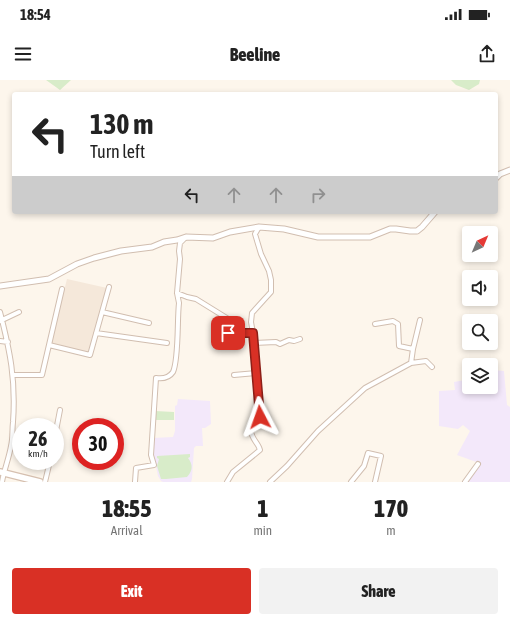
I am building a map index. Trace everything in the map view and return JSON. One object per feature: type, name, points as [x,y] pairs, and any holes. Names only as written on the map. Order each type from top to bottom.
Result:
[{"type":"main road","points":[[2,472],[40,482]]},
{"type":"street","points":[[498,176],[510,170]]},
{"type":"street","points":[[0,286],[49,278],[77,264],[94,258],[121,251],[152,247],[164,242],[186,237],[213,238],[230,232],[259,228],[284,229],[318,237],[370,237],[390,229],[410,231],[417,230],[422,227],[434,214]]},
{"type":"street","points":[[227,482],[233,472],[260,450],[259,445],[251,434],[251,429],[258,422],[260,417],[251,322],[252,313],[271,292],[272,280],[270,271],[260,254],[256,234],[259,228]]},
{"type":"street","points":[[135,482],[136,468],[154,465],[151,455],[156,378],[162,379],[168,377],[172,372],[175,362],[179,303],[177,294],[180,259],[179,251],[180,243],[186,237]]},
{"type":"street","points":[[49,345],[90,356],[109,287]]},
{"type":"street","points":[[13,375],[42,375],[62,289]]},
{"type":"street","points":[[177,294],[187,298],[196,299],[238,325],[238,333]]},
{"type":"street","points":[[0,312],[1,321],[8,342],[13,375],[14,403],[11,446],[2,472],[2,482]]},
{"type":"street","points":[[1,321],[19,312]]},
{"type":"street","points":[[102,312],[149,323]]},
{"type":"street","points":[[411,364],[420,320]]},
{"type":"street","points":[[376,324],[393,321],[398,324],[399,346],[413,349]]},
{"type":"street","points":[[96,333],[168,343]]},
{"type":"street","points":[[228,333],[253,333]]},
{"type":"street","points":[[254,343],[276,342],[280,344],[289,340],[294,341],[300,339]]},
{"type":"street","points":[[0,341],[8,342]]},
{"type":"street","points":[[270,482],[318,431],[365,388],[411,364],[426,361],[432,367]]},
{"type":"street","points":[[234,375],[257,373]]},
{"type":"street","points":[[58,418],[60,410]]},
{"type":"street","points":[[351,482],[364,466],[368,453],[381,456],[375,482]]},
{"type":"street","points":[[465,482],[478,464]]},
{"type":"street","points":[[45,482],[48,470]]},
{"type":"shaded area","points":[[67,279],[107,288],[89,353],[51,344]]},
{"type":"shaded area","points":[[498,371],[504,371],[507,405],[510,407],[510,482],[466,482],[479,463],[457,455],[470,431],[463,425],[458,429],[439,426],[439,391],[455,390],[454,382],[462,381],[462,394],[498,394]]},
{"type":"shaded area","points":[[178,399],[210,401],[211,424],[205,428],[202,428],[203,446],[196,446],[194,448],[191,482],[163,482],[158,476],[153,451],[153,438],[173,437],[175,431],[175,406],[177,405]]},
{"type":"green space","points":[[46,80],[71,80],[60,90]]},
{"type":"green space","points":[[451,80],[480,80],[479,84],[469,90],[456,85]]},
{"type":"green space","points":[[155,411],[174,412],[174,420],[155,420]]},
{"type":"green space","points":[[190,454],[190,457],[188,458],[192,468],[187,477],[161,479],[157,466],[159,459],[157,456]]},
{"type":"route","points":[[228,333],[253,333],[260,417]]}]
